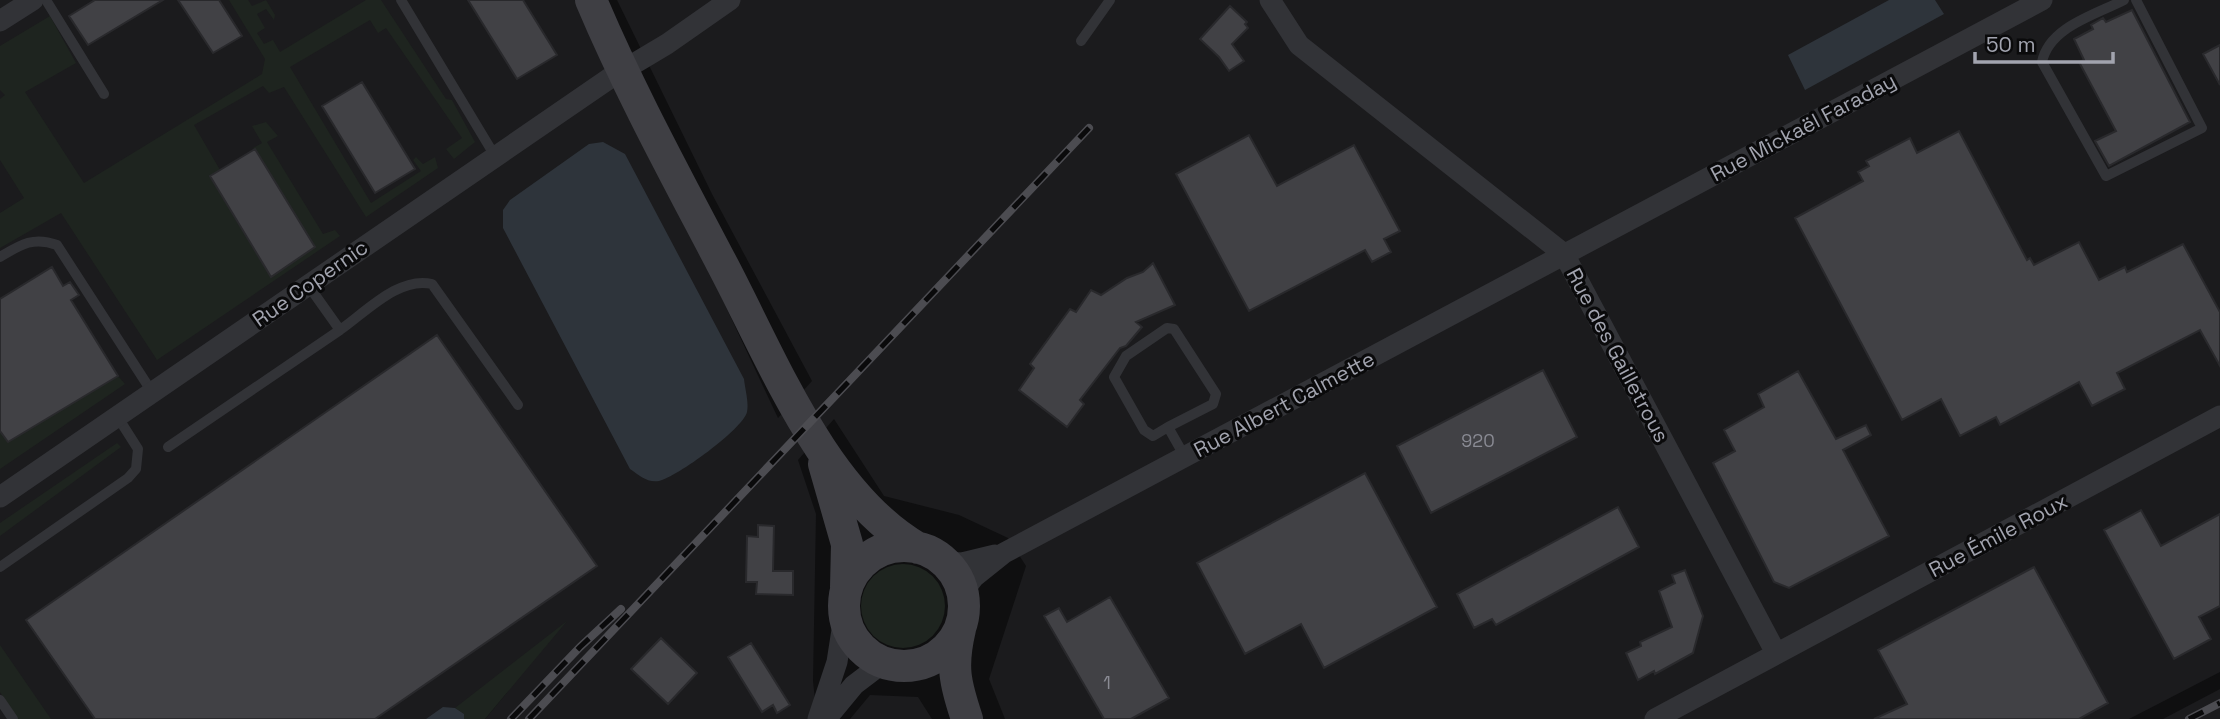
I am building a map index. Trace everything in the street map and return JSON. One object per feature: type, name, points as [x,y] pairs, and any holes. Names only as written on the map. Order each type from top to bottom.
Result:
[{"type":"street","points":[[0,21],[33,0]]},
{"type":"street","points":[[591,0],[621,71],[817,443],[847,544],[845,602],[837,662],[818,719]]},
{"type":"street","name":"Rue Copernic","points":[[0,497],[495,156],[730,0]]},
{"type":"street","name":"Rue des Gailletrous","points":[[1270,0],[1299,45],[1564,254],[1776,653]]},
{"type":"street","name":"Rue Mickaël Faraday","points":[[1564,254],[2042,0]]},
{"type":"street","name":"Rue Albert Calmette","points":[[962,593],[974,577],[1004,553],[1564,254]]},
{"type":"street","name":"Rue Émile Roux","points":[[1655,719],[2220,416]]},
{"type":"street","points":[[817,443],[882,522],[958,577],[964,611],[953,658],[954,680],[964,719]]},
{"type":"street","points":[[931,555],[884,550],[866,559],[853,573],[845,602],[859,646],[886,664],[917,674],[938,689],[964,719]]},
{"type":"street","name":"Rue Albert Calmette","points":[[931,555],[962,563],[1004,553]]},
{"type":"street","points":[[826,719],[854,685],[886,664],[910,666],[926,662],[951,643],[960,628]]},
{"type":"lane","points":[[46,0],[104,94]]},
{"type":"lane","points":[[401,0],[495,156]]},
{"type":"lane","points":[[1081,41],[1110,0]]},
{"type":"lane","points":[[2124,0],[2056,35],[2045,48],[2042,62],[2106,176],[2202,128],[2136,0]]},
{"type":"lane","points":[[0,257],[22,243],[37,239],[57,245],[152,392]]},
{"type":"lane","points":[[168,447],[399,289],[412,283],[432,284],[519,405]]},
{"type":"lane","points":[[308,285],[340,330]]},
{"type":"lane","points":[[1167,328],[1174,329],[1216,394],[1213,404],[1168,427],[1153,436],[1144,430],[1114,377],[1126,356],[1167,328]]},
{"type":"lane","points":[[0,567],[128,478],[136,469],[138,449],[117,416]]},
{"type":"lane","points":[[1168,427],[1185,457]]},
{"type":"lane","points":[[0,700],[13,719]]},
{"type":"shaded area","points":[[0,0],[582,0],[778,418],[812,381],[712,194],[617,0],[2220,0],[2220,672],[2129,719],[1005,719],[989,679],[1026,566],[1008,538],[959,515],[884,496],[834,419],[798,460],[816,514],[813,681],[817,719],[485,719],[509,690],[478,719],[0,719]]},
{"type":"shaded area","points":[[229,0],[248,0],[252,6],[266,0],[275,15],[274,20],[266,9],[257,14],[265,28],[257,33],[264,44],[273,40],[280,52],[366,0],[381,0],[446,99],[452,100],[475,142],[454,159],[446,149],[462,138],[386,28],[378,33],[370,20],[290,67],[371,203],[421,171],[413,160],[416,157],[423,164],[435,157],[438,168],[366,217],[284,87],[269,93],[263,86],[194,125],[220,170],[210,177],[270,276],[314,247],[253,148],[262,143],[252,126],[266,122],[278,136],[267,142],[323,234],[335,230],[340,236],[157,360],[61,213],[0,248],[0,213],[24,198],[0,160],[0,99],[5,95],[0,90],[0,46],[50,16],[76,63],[25,92],[84,183],[262,74],[265,59]]},
{"type":"shaded area","points":[[1889,0],[1935,0],[1944,14],[1805,90],[1788,55]]},
{"type":"shaded area","points":[[603,142],[625,154],[744,379],[747,412],[743,420],[708,451],[680,471],[659,481],[647,480],[630,469],[503,228],[503,210],[510,200],[589,144]]},
{"type":"shaded area","points":[[118,376],[125,384],[0,469],[0,431],[8,442]]},
{"type":"shaded area","points":[[117,443],[121,447],[0,536],[0,523]]},
{"type":"shaded area","points":[[903,564],[926,571],[938,583],[945,606],[938,629],[926,641],[903,648],[880,641],[868,629],[861,606],[868,583],[880,571]]},
{"type":"shaded area","points":[[567,621],[485,719],[464,719],[464,714],[455,708]]},
{"type":"shaded area","points":[[0,645],[51,719],[18,719],[0,692]]},
{"type":"shaded area","points":[[2220,689],[2220,719],[2163,719]]},
{"type":"shaded area","points":[[870,695],[918,697],[932,719],[850,719]]},
{"type":"shaded area","points":[[443,707],[455,708],[464,714],[464,719],[426,719]]},
{"type":"building","points":[[95,0],[163,0],[88,45],[69,16]]},
{"type":"building","points":[[178,0],[219,0],[242,36],[213,53]]},
{"type":"building","points":[[468,0],[523,0],[557,55],[517,79]]},
{"type":"building","points":[[1230,6],[1247,22],[1245,24],[1248,28],[1232,44],[1244,61],[1229,71],[1200,39]]},
{"type":"building","points":[[2132,10],[2190,122],[2109,166],[2095,141],[2116,131],[2079,62],[2084,60],[2074,39],[2093,29],[2091,25],[2103,18],[2106,22]]},
{"type":"building","points":[[2220,45],[2220,85],[2203,54]]},
{"type":"building","points":[[362,82],[415,169],[375,193],[322,106]]},
{"type":"building","points":[[1959,131],[2027,260],[2030,258],[2034,265],[2079,242],[2099,280],[2125,267],[2127,272],[2183,244],[2220,312],[2220,366],[2200,330],[2117,373],[2125,389],[2092,406],[2079,382],[2000,425],[1996,417],[1960,436],[1941,399],[1902,420],[1795,218],[1863,181],[1858,172],[1869,166],[1866,161],[1910,138],[1917,153]]},
{"type":"building","points":[[1249,135],[1277,186],[1354,145],[1400,231],[1384,239],[1391,252],[1372,262],[1365,250],[1249,311],[1176,174]]},
{"type":"building","points":[[255,149],[315,247],[271,277],[210,176]]},
{"type":"building","points":[[1153,263],[1175,305],[1136,322],[1142,327],[1126,346],[1120,348],[1080,400],[1084,404],[1067,427],[1019,390],[1034,368],[1030,364],[1070,309],[1076,312],[1091,290],[1101,295],[1127,278],[1143,272]]},
{"type":"building","points":[[52,267],[63,286],[70,282],[79,295],[71,300],[118,376],[8,442],[0,431],[0,299]]},
{"type":"building","points":[[437,335],[597,566],[375,719],[95,719],[26,620]]},
{"type":"building","points":[[1543,370],[1577,437],[1431,513],[1397,446]]},
{"type":"building","points":[[1798,371],[1836,439],[1866,425],[1871,435],[1843,450],[1889,536],[1789,588],[1774,582],[1713,463],[1735,451],[1724,430],[1764,407],[1758,394]]},
{"type":"building","points":[[1365,473],[1437,607],[1324,668],[1301,624],[1245,654],[1197,563]]},
{"type":"building","points":[[1618,507],[1639,547],[1496,625],[1492,619],[1474,628],[1457,594]]},
{"type":"building","points":[[2141,510],[2161,546],[2220,514],[2220,606],[2199,617],[2211,639],[2174,659],[2104,530]]},
{"type":"building","points":[[758,525],[774,526],[773,571],[793,571],[793,595],[756,594],[757,582],[746,582],[747,536],[758,537]]},
{"type":"building","points":[[2034,567],[2108,703],[2079,719],[1874,719],[1907,704],[1878,650]]},
{"type":"building","points":[[1685,570],[1703,616],[1693,653],[1655,674],[1654,671],[1638,680],[1626,653],[1641,646],[1640,642],[1672,627],[1659,591],[1675,583],[1672,575]]},
{"type":"building","points":[[1110,597],[1169,698],[1131,719],[1104,719],[1044,616],[1059,608],[1067,622]]},
{"type":"building","points":[[661,638],[697,673],[668,704],[631,669]]},
{"type":"building","points":[[751,643],[790,705],[777,713],[773,705],[762,712],[728,657]]},
{"type":"railway","points":[[529,719],[1089,128]]},
{"type":"railway","points":[[511,719],[580,647],[621,609]]},
{"type":"railway","points":[[2189,719],[2220,703]]}]
